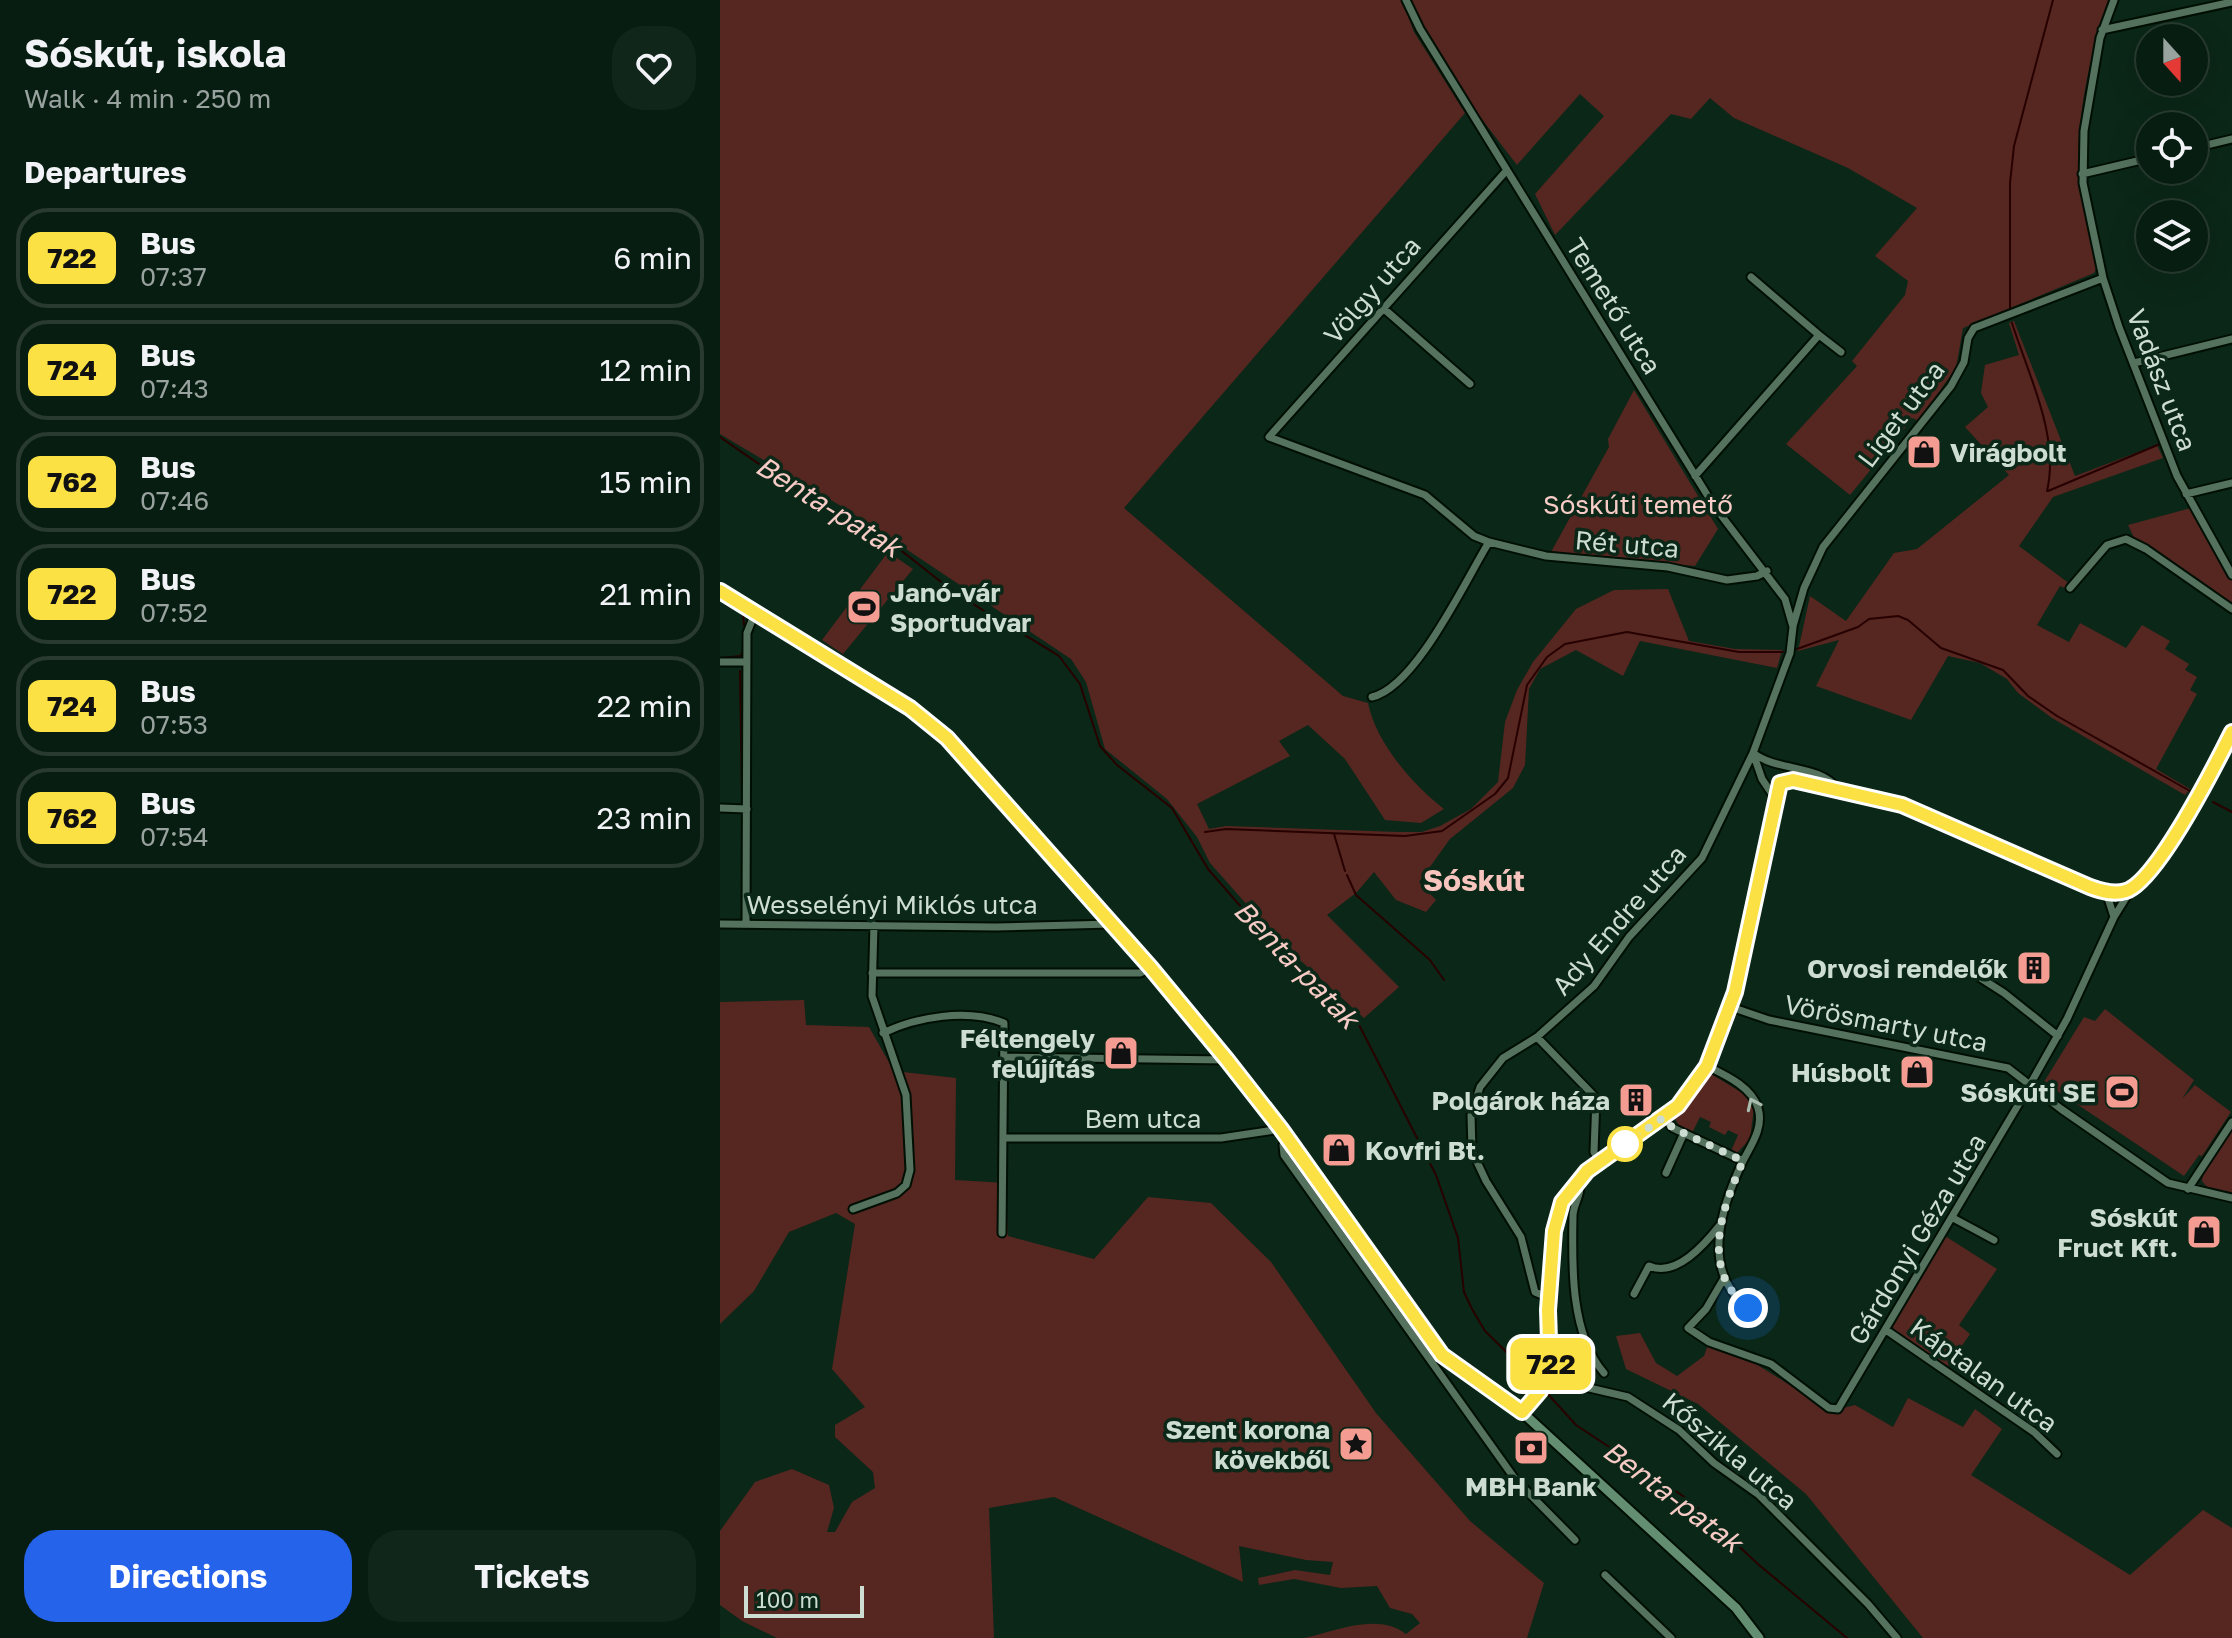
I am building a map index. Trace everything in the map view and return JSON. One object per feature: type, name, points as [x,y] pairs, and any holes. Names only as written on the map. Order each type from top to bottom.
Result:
[{"type":"main road","points":[[720,591],[929,721],[1151,968],[1227,1060],[1281,1129],[1442,1355],[1522,1412],[1736,1608],[1759,1638]]},
{"type":"street","name":"Temető utca","points":[[1406,0],[1420,29],[1695,476],[1785,599],[1793,627]]},
{"type":"street","name":"Vadász utca","points":[[2114,0],[2102,30],[2084,131],[2082,174],[2103,278],[2186,494],[2232,575]]},
{"type":"street","points":[[2102,30],[2232,2]]},
{"type":"street","points":[[2208,145],[2232,139]]},
{"type":"street","points":[[2082,174],[2136,161]]},
{"type":"street","name":"Völgy utca","points":[[1269,437],[1507,170]]},
{"type":"street","points":[[1751,277],[1841,352]]},
{"type":"street","name":"Liget utca","points":[[1753,753],[1790,653],[1801,596],[1823,547],[1951,386],[1964,362],[1968,338],[1974,328],[2103,278]]},
{"type":"street","points":[[1383,308],[1470,384]]},
{"type":"street","points":[[1695,476],[1819,335]]},
{"type":"street","points":[[2134,363],[2232,339]]},
{"type":"street","name":"Rét utca","points":[[1269,437],[1425,495],[1474,536],[1489,542],[1559,558],[1668,567],[1727,580],[1757,576],[1767,571]]},
{"type":"street","points":[[2186,494],[2232,483]]},
{"type":"street","points":[[2070,588],[2107,545],[2126,539],[2146,549],[2232,609]]},
{"type":"street","points":[[1372,697],[1396,686],[1417,662],[1489,542]]},
{"type":"street","points":[[1785,599],[1801,596]]},
{"type":"street","points":[[746,924],[747,633],[755,613]]},
{"type":"street","points":[[720,662],[747,662]]},
{"type":"street","points":[[1522,1412],[1534,1399],[1550,1367],[1549,1298],[1558,1211],[1578,1180],[1687,1098],[1707,1066],[1731,1007],[1774,797],[1780,783],[1788,779],[1902,805],[2106,892],[2132,888],[2196,801],[2232,732]]},
{"type":"street","points":[[1753,753],[1762,779],[1774,797]]},
{"type":"street","points":[[1753,753],[1765,762],[1826,777],[1838,789]]},
{"type":"street","name":"Ady Endre utca","points":[[1549,1298],[1535,1292],[1521,1237],[1486,1181],[1471,1144],[1471,1115],[1484,1079],[1503,1058],[1537,1037],[1594,986],[1629,937],[1702,858],[1753,753]]},
{"type":"street","points":[[1742,776],[1762,779]]},
{"type":"street","points":[[720,808],[747,809]]},
{"type":"street","name":"Gárdonyi Géza utca","points":[[1723,1280],[1688,1328],[1709,1342],[1771,1364],[1829,1408],[1838,1409],[2058,1036],[2114,917],[2132,888]]},
{"type":"street","points":[[2106,892],[2114,917]]},
{"type":"street","name":"Wesselényi Miklós utca","points":[[720,924],[1112,924]]},
{"type":"street","points":[[853,1209],[897,1193],[906,1185],[910,1170],[906,1095],[872,996],[874,925]]},
{"type":"street","points":[[872,973],[1140,973],[1151,968]]},
{"type":"street","points":[[1968,970],[2004,993],[2058,1036]]},
{"type":"street","name":"Vörösmarty utca","points":[[1731,1007],[1769,1020],[1998,1065],[2031,1083],[2061,1109],[2168,1183],[2232,1198]]},
{"type":"street","points":[[883,1033],[916,1019],[958,1017],[1004,1023],[1002,1233]]},
{"type":"street","points":[[1537,1037],[1596,1098],[1594,1152],[1599,1162]]},
{"type":"street","points":[[1005,1057],[1227,1060]]},
{"type":"street","points":[[1634,1294],[1649,1266],[1662,1269],[1685,1259],[1710,1239],[1720,1225],[1743,1161],[1756,1135],[1758,1109],[1744,1088],[1707,1066]]},
{"type":"street","points":[[1663,1118],[1684,1133],[1743,1161]]},
{"type":"street","points":[[2188,1189],[2232,1122]]},
{"type":"street","name":"Bem utca","points":[[1004,1138],[1221,1138],[1270,1134],[1281,1129]]},
{"type":"street","points":[[1666,1173],[1684,1133]]},
{"type":"street","points":[[1289,1140],[1282,1149],[1284,1155],[1515,1479],[1575,1540]]},
{"type":"street","points":[[1578,1180],[1580,1192],[1573,1215],[1576,1295],[1588,1343],[1604,1373]]},
{"type":"street","points":[[1953,1218],[1994,1240]]},
{"type":"street","points":[[1720,1225],[1723,1280],[1748,1308]]},
{"type":"street","points":[[1710,1239],[1720,1242]]},
{"type":"street","name":"Káptalan utca","points":[[1886,1330],[2034,1432],[2057,1454]]},
{"type":"street","name":"Kőszikla utca","points":[[1550,1367],[1563,1365],[1585,1387],[1628,1397],[1679,1430],[1714,1463],[1759,1495],[1860,1595],[1897,1638]]},
{"type":"street","points":[[1504,1489],[1515,1479]]},
{"type":"street","points":[[1605,1575],[1671,1638]]},
{"type":"green space","points":[[720,0],[1402,0],[1414,32],[1465,113],[1124,508],[1343,696],[1368,703],[1379,733],[1397,762],[1444,809],[1421,823],[1385,820],[1345,759],[1308,725],[1279,741],[1290,756],[1197,804],[1209,829],[1226,826],[1422,832],[1471,809],[1498,782],[1505,722],[1517,690],[1533,662],[1576,609],[1614,590],[1668,589],[1689,641],[1735,649],[1782,650],[1777,668],[1640,641],[1623,676],[1576,650],[1540,669],[1529,689],[1525,765],[1513,788],[1450,839],[1419,882],[1436,900],[1426,912],[1396,900],[1374,872],[1356,893],[1327,915],[1399,987],[1364,1018],[1280,942],[1210,863],[1197,837],[1167,799],[1105,749],[1086,682],[1071,659],[846,509],[720,434]]},
{"type":"green space","points":[[1412,0],[2108,0],[2090,67],[2079,137],[2081,193],[2097,267],[2094,273],[1963,328],[1956,368],[1918,421],[1913,418],[1850,495],[1786,444],[1857,366],[1852,361],[1905,295],[1908,281],[1875,256],[1917,208],[1848,168],[1734,118],[1710,98],[1691,119],[1671,114],[1555,235],[1535,194],[1604,116],[1580,94],[1517,165],[1443,63],[1419,20]]},
{"type":"green space","points":[[2014,321],[2075,476],[2157,445],[2163,458],[2053,497],[2019,546],[2070,584],[2067,589],[2060,586],[2037,625],[2069,642],[2080,623],[2126,648],[2142,625],[2170,641],[2165,649],[2189,664],[2185,670],[2197,677],[2190,690],[2197,694],[2156,769],[2190,789],[2185,795],[2052,718],[2018,693],[2007,679],[1980,663],[1948,656],[1911,720],[1816,686],[1839,640],[1798,651],[1810,596],[1846,621],[1894,553],[1917,549],[2009,475],[1965,427],[1988,407],[1981,393],[1985,365],[2019,355],[2009,323]]},
{"type":"green space","name":"Sóskúti temető","points":[[1634,390],[1718,529],[1695,566],[1551,552],[1609,447],[1608,439]]},
{"type":"green space","points":[[2191,508],[2232,581],[2232,607],[2135,540],[2128,525]]},
{"type":"green space","name":"Janó-vár Sportudvar","points":[[888,552],[913,569],[843,654],[822,640]]},
{"type":"green space","points":[[804,1000],[806,1025],[869,1027],[894,1071],[956,1078],[955,1180],[1006,1183],[1008,1236],[1094,1259],[1148,1197],[1211,1203],[1271,1262],[1376,1413],[1470,1521],[1544,1583],[1527,1638],[1304,1638],[1370,1624],[1383,1624],[1406,1634],[1420,1623],[1412,1614],[1390,1608],[1377,1586],[1341,1588],[1294,1579],[1259,1585],[1258,1578],[1295,1570],[1330,1575],[1333,1562],[1306,1560],[1239,1546],[1243,1582],[1054,1497],[989,1508],[994,1638],[777,1638],[742,1621],[720,1605],[720,1531],[755,1482],[792,1469],[829,1485],[834,1508],[827,1532],[835,1532],[852,1502],[875,1488],[873,1472],[835,1437],[835,1425],[865,1407],[832,1369],[855,1224],[836,1213],[789,1232],[754,1291],[720,1324],[720,1002]]},
{"type":"green space","name":"Sóskúti SE","points":[[2105,1009],[2194,1080],[2182,1099],[2195,1085],[2231,1112],[2202,1156],[2199,1155],[2184,1176],[2044,1082],[2084,1017],[2095,1021]]},
{"type":"green space","points":[[1708,1072],[1744,1094],[1754,1108],[1750,1139],[1737,1153],[1731,1151],[1738,1135],[1728,1130],[1725,1135],[1709,1127],[1711,1122],[1700,1117],[1692,1133],[1680,1127],[1674,1117],[1693,1099]]},
{"type":"green space","points":[[2232,1130],[2232,1193],[2207,1187],[2202,1181],[2203,1172]]},
{"type":"green space","points":[[1945,1236],[1997,1269],[1959,1325],[1970,1334],[1946,1369],[1894,1331],[1893,1326]]},
{"type":"green space","points":[[1640,1333],[1656,1363],[1677,1376],[1704,1356],[1708,1345],[1740,1354],[1831,1411],[1855,1405],[1893,1427],[1908,1398],[1963,1427],[1975,1409],[2002,1429],[1971,1475],[2130,1575],[2203,1510],[2232,1528],[2232,1638],[1923,1638],[1806,1494],[1698,1404],[1626,1369],[1616,1336]]},
{"type":"waterway","points":[[2010,308],[2010,183],[2014,146],[2053,0]]},
{"type":"waterway","points":[[2012,323],[2046,427],[2050,470],[2047,491]]},
{"type":"waterway","name":"Benta-patak","points":[[720,437],[827,511],[863,525],[896,546],[958,594],[1059,656],[1080,684],[1100,746],[1117,765],[1172,808],[1208,869],[1277,948],[1356,1019],[1436,1175],[1458,1238],[1464,1292],[1472,1309],[1485,1331],[1539,1384]]},
{"type":"waterway","points":[[2048,491],[2160,444]]},
{"type":"waterway","points":[[726,602],[743,613],[744,625]]},
{"type":"waterway","points":[[1797,649],[1858,627],[1869,619],[1898,616],[1908,620],[1941,648],[2003,670],[2028,696],[2057,716],[2190,791]]},
{"type":"waterway","points":[[1205,832],[1226,829],[1405,836],[1442,831],[1495,794],[1508,778],[1527,685],[1547,657],[1565,644],[1627,632],[1739,652],[1783,652]]},
{"type":"waterway","points":[[720,658],[741,656],[743,649]]},
{"type":"waterway","points":[[740,671],[742,799]]},
{"type":"waterway","points":[[2213,802],[2232,812]]},
{"type":"waterway","points":[[1334,834],[1345,871]]},
{"type":"waterway","points":[[1347,875],[1356,895],[1430,960],[1444,980]]},
{"type":"waterway","name":"Benta-patak","points":[[1546,1392],[1576,1425],[1689,1500],[1759,1565],[1847,1638]]},
{"type":"bus line","name":"722","points":[[720,591],[910,708],[929,721],[962,753],[1151,968],[1227,1060],[1281,1129],[1442,1355],[1522,1412],[1540,1391],[1550,1371],[1548,1310],[1558,1211],[1567,1193],[1587,1171],[1687,1098],[1707,1066],[1735,992],[1774,797],[1780,783],[1788,779],[1874,796],[1902,805],[2090,887],[2120,893],[2137,884],[2176,832],[2232,732]]},
{"type":"place","name":"Virágbolt","points":[[1924,452]]},
{"type":"place","name":"Janó-vár Sportudvar","points":[[864,607]]},
{"type":"place","name":"Orvosi rendelők","points":[[2034,968]]},
{"type":"place","name":"Féltengely felújítás","points":[[1121,1053]]},
{"type":"place","name":"Húsbolt","points":[[1917,1072]]},
{"type":"place","name":"Sóskúti SE","points":[[2122,1092]]},
{"type":"place","name":"Polgárok háza","points":[[1636,1100]]},
{"type":"place","name":"Kovfri Bt.","points":[[1339,1150]]},
{"type":"place","name":"Sóskút Fruct Kft.","points":[[2204,1232]]},
{"type":"place","name":"Szent korona kövekből","points":[[1356,1444]]},
{"type":"place","name":"MBH Bank","points":[[1531,1448]]},
{"type":"district","name":"Sóskút","points":[[1474,880]]},
{"type":"route","points":[[1625,1144],[1623,1146],[1663,1118],[1673,1128],[1743,1161],[1723,1211],[1720,1242],[1725,1284],[1748,1308]]}]
